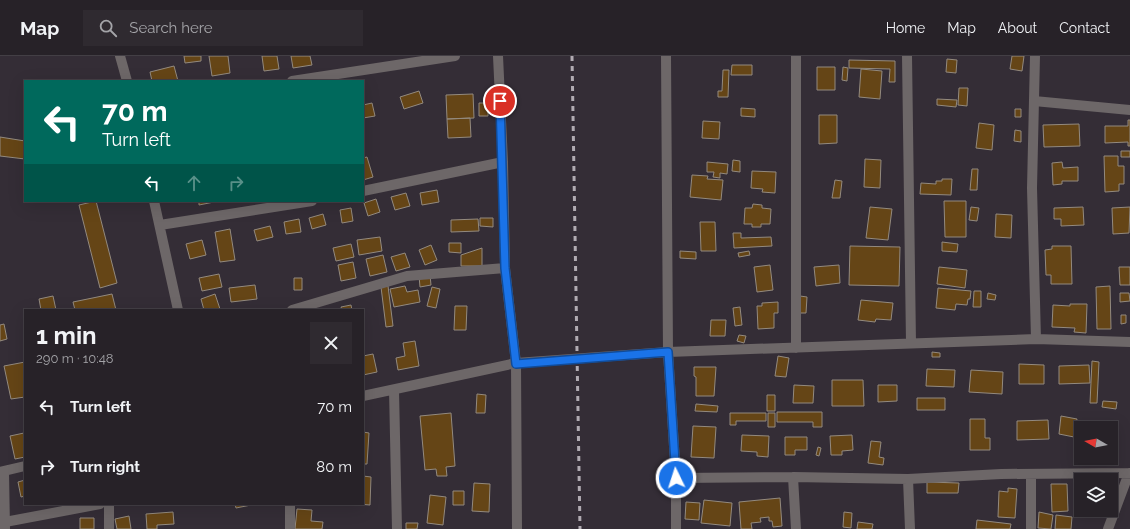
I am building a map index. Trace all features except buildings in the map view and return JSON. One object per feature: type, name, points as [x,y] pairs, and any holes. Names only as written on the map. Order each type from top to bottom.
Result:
[{"type":"street","points":[[120,56],[127,80]]},
{"type":"street","points":[[299,80],[455,56]]},
{"type":"street","points":[[498,56],[503,162],[505,268],[516,364],[517,529]]},
{"type":"street","points":[[666,56],[668,352],[676,478],[676,529]]},
{"type":"street","points":[[796,56],[796,348]]},
{"type":"street","points":[[907,56],[911,343]]},
{"type":"street","points":[[1035,56],[1032,188],[1036,339]]},
{"type":"street","points":[[1034,101],[1130,110]]},
{"type":"street","points":[[364,191],[503,162]]},
{"type":"street","points":[[154,202],[178,309]]},
{"type":"street","points":[[160,225],[306,202]]},
{"type":"street","points":[[295,309],[407,276],[505,268]]},
{"type":"street","points":[[364,396],[516,364],[668,352],[1036,339],[1130,342]]},
{"type":"street","points":[[394,390],[397,529]]},
{"type":"street","points":[[24,466],[2,472],[5,526],[96,505]]},
{"type":"street","points":[[676,478],[793,477],[908,479],[1031,474],[1130,473],[1108,529]]},
{"type":"street","points":[[1031,474],[1031,529]]},
{"type":"street","points":[[793,477],[796,529]]},
{"type":"street","points":[[908,479],[910,529]]},
{"type":"street","points":[[109,505],[109,529]]},
{"type":"street","points":[[290,505],[290,529]]},
{"type":"railway","points":[[572,56],[580,529]]},
{"type":"route","points":[[500,101],[505,268],[516,364],[668,352],[676,478]]}]
